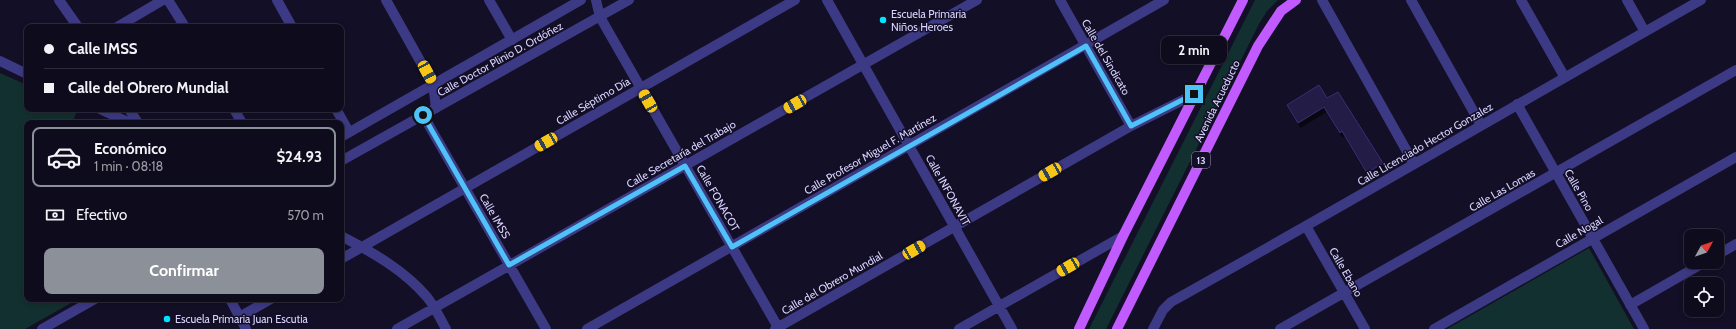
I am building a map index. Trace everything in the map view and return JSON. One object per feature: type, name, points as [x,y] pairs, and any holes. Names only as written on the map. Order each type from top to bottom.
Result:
[{"type":"main road","name":"Avenida Acueducto","points":[[1079,329],[1123,236],[1243,0]]},
{"type":"main road","name":"Avenida Acueducto","points":[[1117,329],[1258,46],[1281,10],[1296,0]]},
{"type":"street","points":[[59,0],[76,24]]},
{"type":"street","points":[[122,24],[163,0]]},
{"type":"street","points":[[168,0],[182,24]]},
{"type":"street","points":[[277,0],[290,24]]},
{"type":"street","points":[[386,0],[433,84],[436,108]]},
{"type":"street","points":[[489,0],[512,40]]},
{"type":"street","name":"Calle Doctor Plinio D. Ordóñez","points":[[345,134],[581,0]]},
{"type":"street","name":"Calle FONACOT","points":[[596,0],[600,17],[777,328]]},
{"type":"street","name":"Calle Doctor Plinio D. Ordóñez","points":[[344,159],[629,0]]},
{"type":"street","name":"Calle Séptimo Día","points":[[344,257],[795,0]]},
{"type":"street","name":"Calle INFONAVIT","points":[[827,0],[1012,329]]},
{"type":"street","name":"Calle Secretaría del Trabajo","points":[[397,329],[977,0]]},
{"type":"street","name":"Calle del Sindicato","points":[[1060,0],[1131,126]]},
{"type":"street","name":"Calle Profesor Miguel F. Martínez","points":[[587,329],[1086,46],[1164,0]]},
{"type":"street","points":[[1322,0],[1414,164]]},
{"type":"street","points":[[1411,0],[1481,125]]},
{"type":"street","points":[[1521,0],[1564,76]]},
{"type":"street","points":[[1627,0],[1645,32]]},
{"type":"street","name":"Calle Licenciado Hector Gonzalez","points":[[1153,329],[1163,310],[1171,302],[1414,164],[1564,76],[1701,0]]},
{"type":"street","points":[[0,61],[24,73]]},
{"type":"street","name":"Calle Las Lomas","points":[[1280,329],[1736,70]]},
{"type":"street","name":"Calle del Obrero Mundial","points":[[777,328],[1131,126],[1194,94]]},
{"type":"street","name":"Calle Pino","points":[[1516,104],[1644,329]]},
{"type":"street","points":[[106,112],[124,120]]},
{"type":"street","name":"Calle IMSS","points":[[423,115],[546,329]]},
{"type":"street","name":"Calle Nogal","points":[[1434,329],[1736,157]]},
{"type":"street","name":"Calle Ebano","points":[[1306,226],[1365,329]]},
{"type":"street","points":[[959,329],[1123,236]]},
{"type":"street","points":[[344,238],[379,256],[416,286],[426,296],[446,329]]},
{"type":"street","points":[[1724,251],[1736,244]]},
{"type":"street","points":[[1630,305],[1693,269]]},
{"type":"street","points":[[42,329],[90,302]]},
{"type":"street","points":[[232,302],[246,329]]},
{"type":"street","points":[[239,317],[266,302]]},
{"type":"green space","points":[[1255,0],[1278,0],[1267,11],[1259,24],[1106,329],[1089,329]]},
{"type":"green space","points":[[0,73],[24,84],[24,112],[77,112],[73,120],[24,120],[24,302],[73,302],[25,329],[0,329]]},
{"type":"green space","points":[[1589,248],[1634,329],[1447,329]]},
{"type":"building","points":[[1319,85],[1327,98],[1338,92],[1383,163],[1367,173],[1342,131],[1340,133],[1324,107],[1298,123],[1287,105]]},
{"type":"place","name":"Escuela Primaria Niños Heroes","points":[[883,20]]},
{"type":"place","name":"Escuela Primaria Juan Escutia","points":[[167,319]]},
{"type":"route","points":[[423,115],[509,265],[685,166],[732,247],[1086,46],[1131,126],[1194,94]]}]
